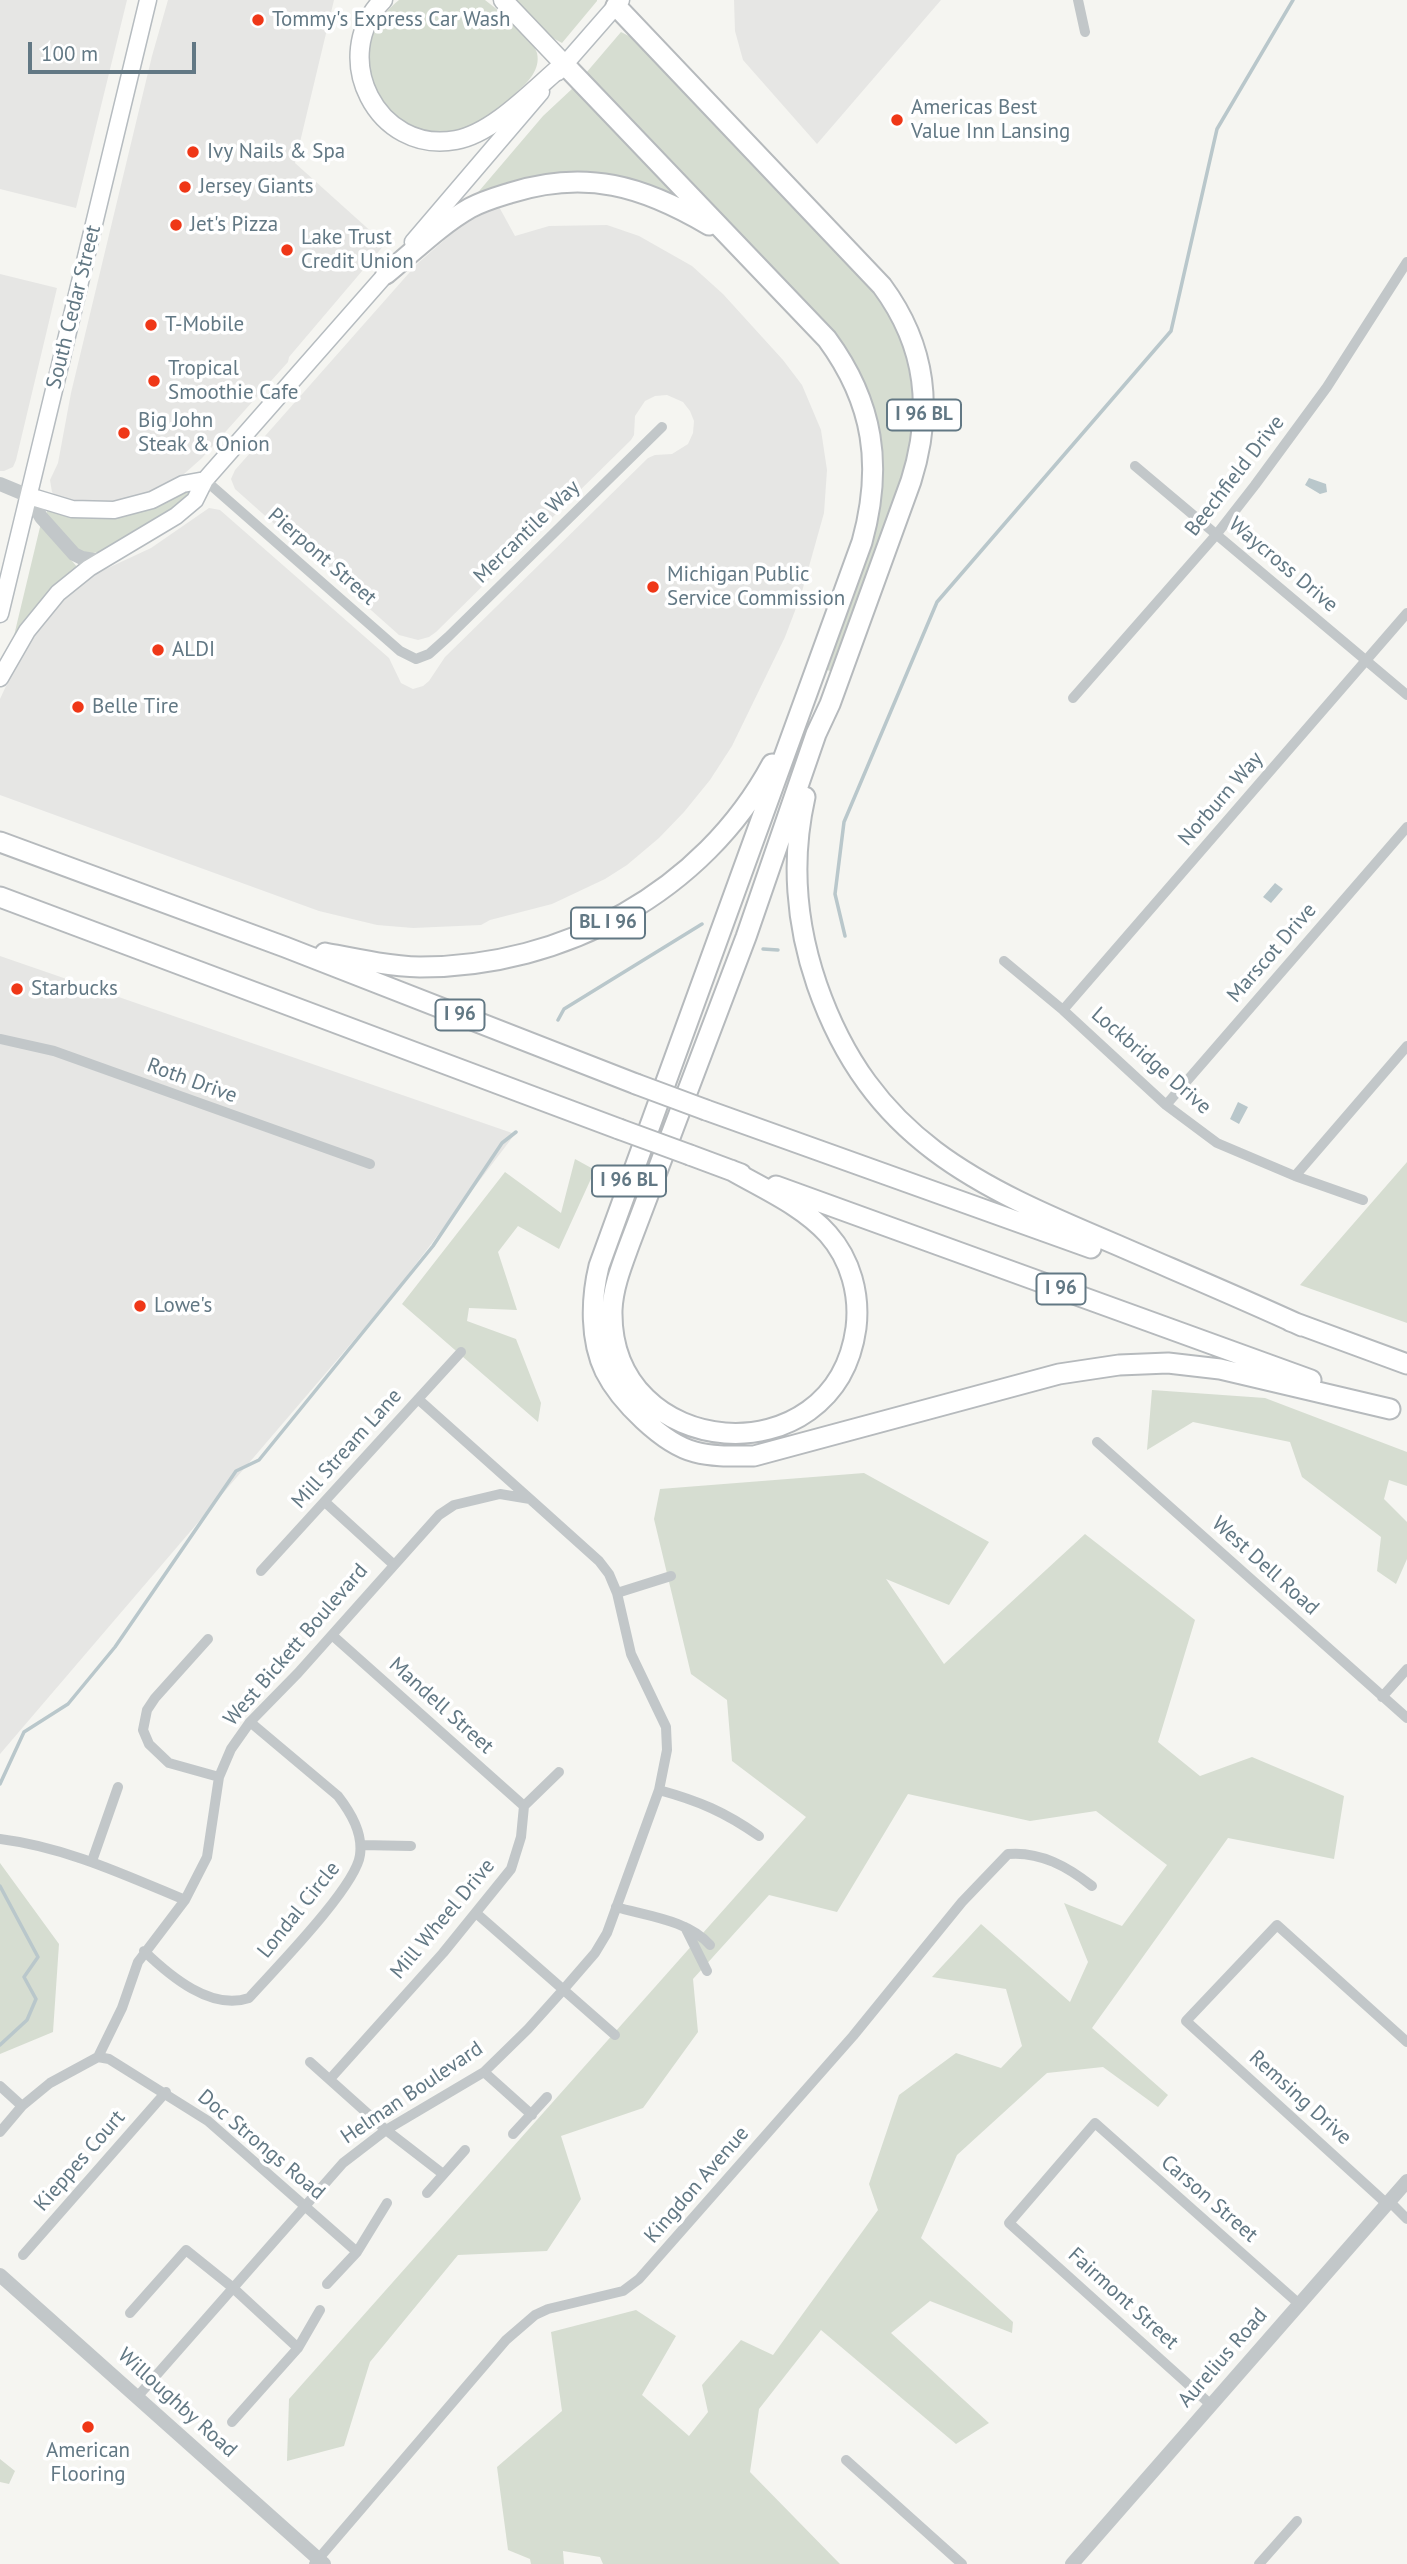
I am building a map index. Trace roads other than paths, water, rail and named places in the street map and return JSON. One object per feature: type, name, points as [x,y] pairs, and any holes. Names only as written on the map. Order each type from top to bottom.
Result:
[{"type":"highway","name":"I 96 BL","points":[[616,2],[873,275],[894,304],[913,342],[924,392],[919,457],[830,704],[806,789],[799,828],[799,907],[807,952],[823,1002],[848,1052],[868,1083],[894,1115],[921,1142],[976,1180],[1074,1227],[1302,1326]]},
{"type":"highway","name":"I 96 BL","points":[[564,64],[838,353],[851,375],[870,432],[873,488],[868,520],[814,674],[598,1266],[592,1310],[605,1371],[627,1402],[660,1434],[693,1452],[733,1457],[754,1456],[1059,1374],[1119,1364],[1168,1363],[1220,1369],[1399,1412]]},
{"type":"highway","points":[[386,274],[470,208],[529,187],[562,181],[597,181],[642,191],[681,208],[732,239]]},
{"type":"highway","name":"BL I 96","points":[[285,947],[383,963],[416,967],[441,966],[497,960],[541,950],[603,926],[647,900],[694,865],[739,815],[771,766],[814,674]]},
{"type":"highway","name":"I 96 BL","points":[[731,1170],[796,1208],[830,1236],[849,1268],[857,1310],[855,1334],[849,1356],[837,1380],[821,1399],[809,1410],[786,1423],[768,1430],[740,1435],[710,1433],[687,1426],[663,1412],[645,1396],[631,1379],[618,1350],[613,1326],[613,1302],[629,1243],[746,937],[816,734],[830,704]]},
{"type":"highway","name":"I 96","points":[[1,843],[285,947],[706,1110],[1407,1364]]},
{"type":"highway","name":"I 96","points":[[0,897],[619,1129],[1399,1412]]},
{"type":"main road","name":"South Cedar Street","points":[[0,614],[148,0]]},
{"type":"main road","points":[[383,0],[368,20],[362,35],[359,59],[361,78],[371,100],[383,116],[413,136],[442,141],[474,134],[496,120],[564,64]]},
{"type":"main road","name":"I 96 BL","points":[[503,0],[564,64]]},
{"type":"main road","points":[[0,678],[27,631],[47,605],[75,578],[158,528],[195,500],[205,480],[386,274],[616,2]]},
{"type":"main road","points":[[29,496],[72,509],[114,510],[148,502],[183,484],[205,480]]},
{"type":"street","points":[[1079,0],[1085,32]]},
{"type":"street","name":"Beechfield Drive","points":[[1073,698],[1216,535],[1327,387],[1407,262]]},
{"type":"street","name":"Mercantile Way","points":[[416,659],[429,654],[663,427]]},
{"type":"street","name":"Waycross Drive","points":[[1135,466],[1407,695]]},
{"type":"street","name":"Pierpont Street","points":[[205,480],[400,652],[416,659]]},
{"type":"street","points":[[0,484],[29,496],[41,517],[74,554],[100,561]]},
{"type":"street","name":"Norburn Way","points":[[1063,1010],[1407,613]]},
{"type":"street","name":"Marscot Drive","points":[[1166,1105],[1407,827]]},
{"type":"street","name":"Lockbridge Drive","points":[[1003,961],[1063,1010],[1166,1105],[1217,1143],[1295,1176],[1363,1200]]},
{"type":"street","name":"Roth Drive","points":[[0,1038],[54,1051],[370,1164]]},
{"type":"street","points":[[1295,1176],[1407,1046]]},
{"type":"street","name":"Mill Stream Lane","points":[[261,1571],[461,1352]]},
{"type":"street","points":[[418,1399],[598,1561],[609,1574],[617,1593],[671,1576]]},
{"type":"street","name":"West Dell Road","points":[[1097,1442],[1407,1718]]},
{"type":"street","name":"West Bickett Boulevard","points":[[98,2057],[122,2008],[132,1976],[144,1951],[185,1900],[207,1857],[219,1777],[231,1749],[250,1722],[439,1515],[454,1506],[500,1494],[530,1499]]},
{"type":"street","points":[[325,1502],[393,1564]]},
{"type":"street","name":"Helman Boulevard","points":[[138,2396],[343,2163],[386,2130],[484,2072],[563,1990],[595,1953],[607,1933],[659,1790],[667,1750],[666,1727],[631,1654],[617,1593]]},
{"type":"street","name":"Mandell Street","points":[[332,1634],[524,1807]]},
{"type":"street","points":[[208,1639],[155,1698],[147,1710],[143,1730],[149,1744],[169,1763],[219,1777]]},
{"type":"street","points":[[1382,1697],[1407,1669]]},
{"type":"street","name":"Londal Circle","points":[[144,1951],[182,1982],[199,1991],[232,2002],[249,1998],[350,1881],[358,1867],[361,1845],[351,1815],[338,1796],[250,1722]]},
{"type":"street","points":[[524,1807],[559,1772]]},
{"type":"street","points":[[92,1861],[118,1787]]},
{"type":"street","points":[[659,1790],[701,1802],[759,1836]]},
{"type":"street","name":"Mill Wheel Drive","points":[[330,2079],[511,1870],[521,1837],[524,1807]]},
{"type":"street","points":[[0,1839],[26,1843],[92,1861],[185,1900]]},
{"type":"street","points":[[361,1845],[411,1846]]},
{"type":"street","name":"Kingdon Avenue","points":[[318,2562],[516,2332],[535,2315],[548,2309],[623,2291],[639,2279],[853,2036],[962,1902],[1008,1854],[1027,1853],[1069,1868],[1092,1886]]},
{"type":"street","points":[[616,1907],[685,1927],[700,1934],[710,1945]]},
{"type":"street","points":[[476,1913],[615,2035]]},
{"type":"street","name":"Remsing Drive","points":[[1407,2042],[1276,1925],[1186,2021],[1407,2219]]},
{"type":"street","points":[[685,1927],[707,1971]]},
{"type":"street","points":[[0,2132],[22,2106],[50,2083],[98,2057]]},
{"type":"street","name":"Doc Strongs Road","points":[[98,2057],[109,2059],[166,2092],[217,2129],[357,2252]]},
{"type":"street","points":[[310,2062],[386,2130],[443,2174]]},
{"type":"street","points":[[484,2072],[532,2115]]},
{"type":"street","points":[[0,2086],[22,2106]]},
{"type":"street","name":"Kieppes Court","points":[[23,2255],[166,2092]]},
{"type":"street","points":[[513,2134],[547,2097]]},
{"type":"street","name":"Fairmont Street","points":[[1095,2123],[1009,2223],[1210,2404]]},
{"type":"street","name":"Carson Street","points":[[1095,2123],[1298,2303]]},
{"type":"street","points":[[427,2193],[465,2150]]},
{"type":"street","name":"Aurelius Road","points":[[1072,2564],[1407,2181]]},
{"type":"street","points":[[327,2284],[357,2252],[387,2203]]},
{"type":"street","points":[[130,2313],[186,2250],[232,2287],[299,2348]]},
{"type":"street","name":"Willoughby Road","points":[[0,2274],[138,2396],[318,2562]]},
{"type":"street","points":[[232,2423],[299,2348],[320,2310]]},
{"type":"street","points":[[846,2460],[962,2564]]},
{"type":"street","points":[[1259,2564],[1297,2521]]},
{"type":"waterway","points":[[845,936],[835,894],[844,822],[937,602],[1171,331],[1217,129],[1293,0]]},
{"type":"waterway","points":[[558,1020],[564,1009],[702,924]]},
{"type":"waterway","points":[[763,949],[778,950]]},
{"type":"waterway","points":[[0,1784],[24,1732],[68,1704],[115,1647],[236,1471],[259,1460],[433,1246],[502,1143],[516,1132]]},
{"type":"waterway","points":[[0,1886],[38,1957],[24,1977],[36,1999],[27,2020],[0,2045]]},
{"type":"place","name":"Tommy's Express Car Wash","points":[[258,20]]},
{"type":"place","name":"Americas Best Value Inn Lansing","points":[[897,120]]},
{"type":"place","name":"Ivy Nails & Spa","points":[[193,152]]},
{"type":"place","name":"Jersey Giants","points":[[185,187]]},
{"type":"place","name":"Jet's Pizza","points":[[176,225]]},
{"type":"place","name":"Lake Trust Credit Union","points":[[287,250]]},
{"type":"place","name":"T-Mobile","points":[[151,325]]},
{"type":"place","name":"Tropical Smoothie Cafe","points":[[154,381]]},
{"type":"place","name":"Big John Steak & Onion","points":[[124,433]]},
{"type":"place","name":"Michigan Public Service Commission","points":[[653,587]]},
{"type":"place","name":"ALDI","points":[[158,650]]},
{"type":"place","name":"Belle Tire","points":[[78,707]]},
{"type":"place","name":"Starbucks","points":[[17,989]]},
{"type":"place","name":"Lowe's","points":[[140,1306]]},
{"type":"place","name":"American Flooring","points":[[88,2427]]}]
